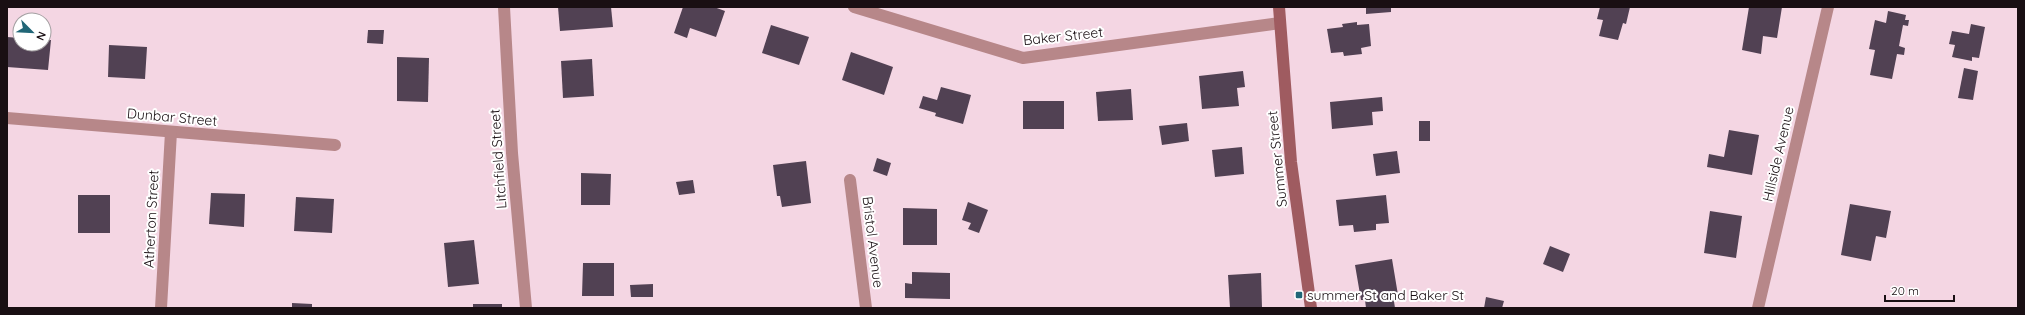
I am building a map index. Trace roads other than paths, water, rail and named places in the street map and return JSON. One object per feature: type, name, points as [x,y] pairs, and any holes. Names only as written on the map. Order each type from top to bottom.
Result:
[{"type":"street","name":"Litchfield Street","points":[[504,7],[512,153],[526,308]]},
{"type":"street","name":"Baker Street","points":[[854,7],[1023,58],[1280,23]]},
{"type":"street","name":"Summer Street","points":[[1279,7],[1291,162],[1310,308]]},
{"type":"street","name":"Hillside Avenue","points":[[1758,308],[1828,7]]},
{"type":"street","name":"Dunbar Street","points":[[7,118],[335,145]]},
{"type":"street","name":"Atherton Street","points":[[160,308],[170,132]]},
{"type":"street","name":"Bristol Avenue","points":[[850,180],[866,308]]},
{"type":"place","name":"summer St and Baker St","points":[[1299,295]]}]
